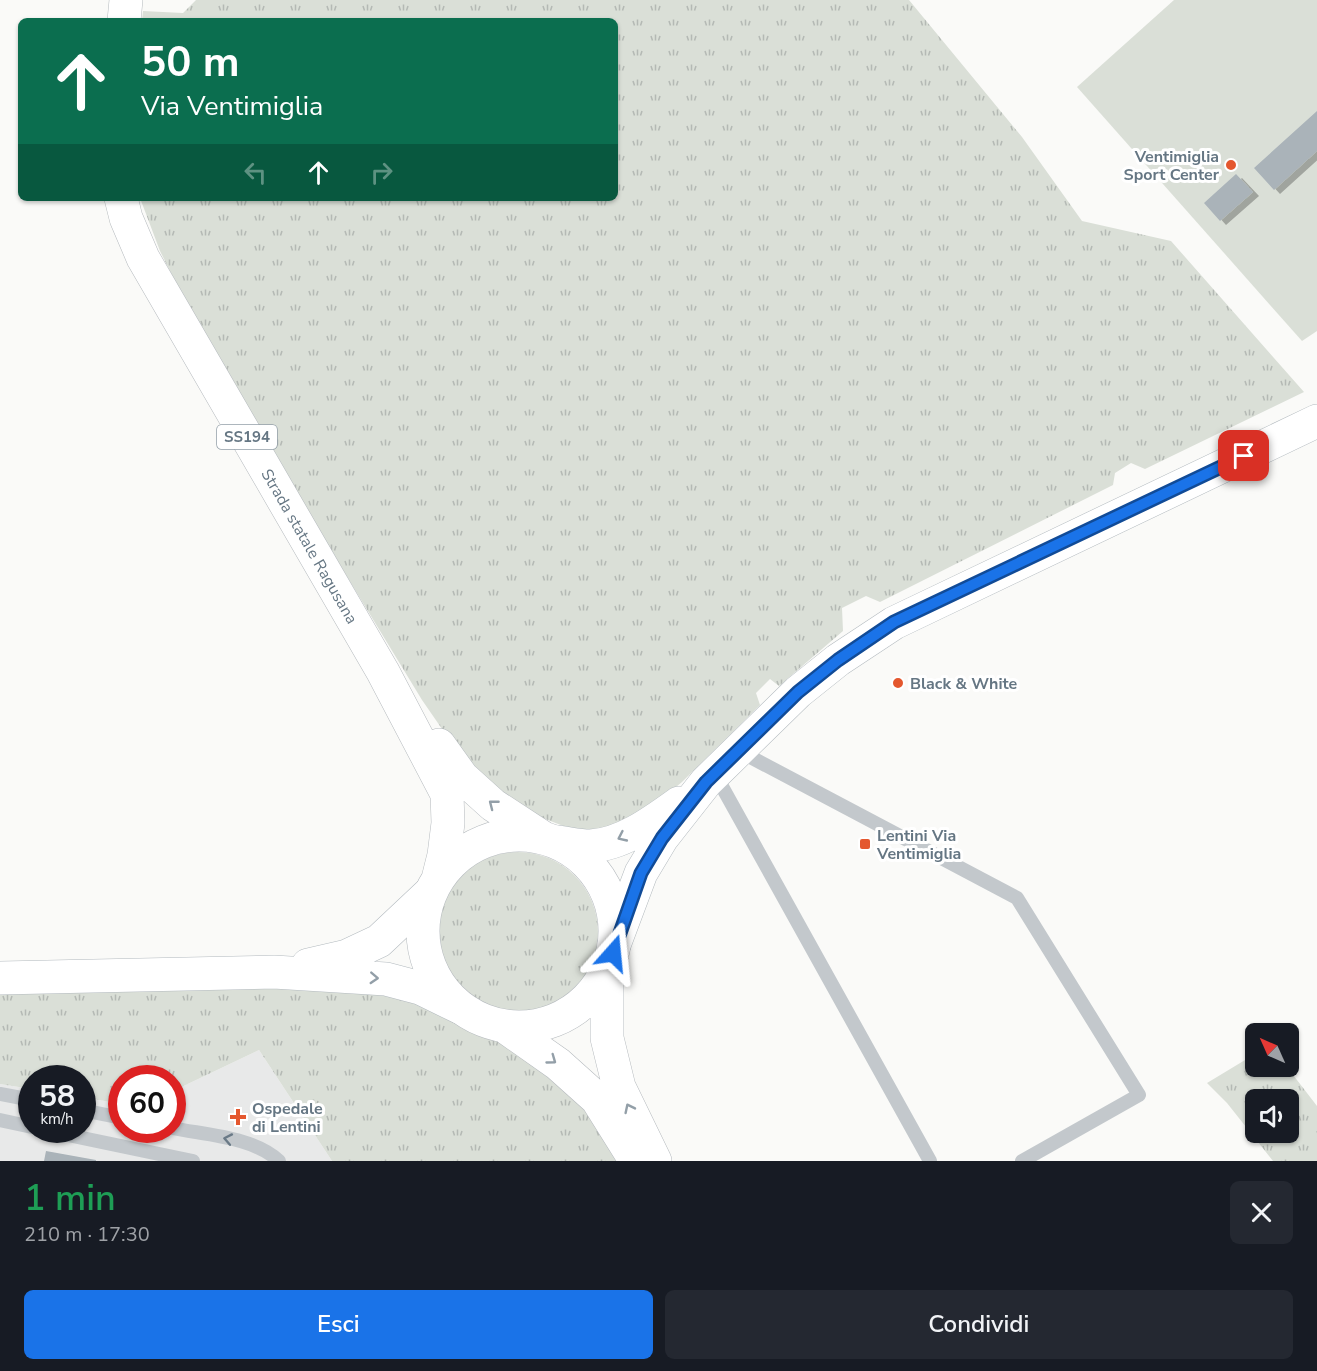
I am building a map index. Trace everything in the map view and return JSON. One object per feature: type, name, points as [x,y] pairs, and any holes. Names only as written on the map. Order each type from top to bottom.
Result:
[{"type":"main road","points":[[124,18],[126,0]]},
{"type":"main road","name":"Strada statale Ragusana","points":[[122,201],[126,218],[143,258],[383,672]]},
{"type":"main road","points":[[0,978],[274,972],[386,979],[420,988],[480,1020],[504,1026],[538,1025],[562,1017],[589,997],[611,957],[641,873],[662,838],[711,778],[798,692],[838,660],[894,622],[1317,421]]},
{"type":"main road","points":[[383,672],[462,777],[492,805],[585,860],[601,880],[614,911],[607,1038],[619,1087],[655,1161]]},
{"type":"main road","points":[[383,672],[447,794],[448,823],[444,855],[422,926],[424,951],[429,967],[437,982],[459,1007]]},
{"type":"main road","points":[[274,972],[347,956],[379,941],[434,886],[454,859],[483,841],[516,834],[590,846],[610,843],[652,823],[711,778]]},
{"type":"main road","points":[[504,1026],[558,1064],[597,1099],[636,1161]]},
{"type":"lane","points":[[738,751],[1017,898],[1139,1095],[1022,1161]]},
{"type":"lane","points":[[711,778],[930,1161]]},
{"type":"lane","points":[[0,1094],[18,1097]]},
{"type":"lane","points":[[0,1120],[18,1124]]},
{"type":"lane","points":[[186,1131],[251,1144],[271,1153],[279,1161]]},
{"type":"lane","points":[[96,1141],[193,1161]]},
{"type":"shaded area","name":"Ospedale di Lentini","points":[[259,1050],[332,1161],[0,1161],[0,1084],[18,1087],[18,1143],[96,1143],[96,1099],[108,1102],[108,1143],[186,1143],[186,1085]]},
{"type":"green space","points":[[196,0],[909,0],[1022,137],[1082,221],[1171,241],[1304,392],[1145,469],[1131,463],[1115,473],[1113,485],[880,602],[866,596],[842,608],[843,631],[779,686],[770,679],[756,693],[760,705],[682,782],[648,810],[609,829],[588,832],[566,827],[535,815],[506,798],[460,755],[422,700],[192,315],[160,251],[141,201],[618,201],[618,18],[142,18],[143,11],[183,13]]},
{"type":"green space","name":"Ventimiglia Sport Center","points":[[1174,0],[1317,0],[1317,331],[1302,341],[1077,87]]},
{"type":"green space","points":[[518,852],[534,853],[549,858],[563,865],[575,875],[585,887],[592,901],[597,916],[597,948],[592,963],[585,977],[575,989],[563,999],[549,1006],[534,1011],[518,1012],[502,1011],[487,1006],[473,999],[461,989],[451,977],[444,963],[439,948],[438,932],[439,916],[444,901],[451,887],[461,875],[473,865],[487,858],[502,853]]},
{"type":"green space","points":[[383,987],[491,1035],[588,1106],[619,1161],[332,1161],[259,1050],[186,1085],[186,1065],[108,1065],[108,1102],[96,1099],[96,1065],[18,1065],[18,1087],[0,1084],[0,991]]},
{"type":"green space","points":[[1245,1060],[1245,1077],[1295,1077],[1317,1106],[1317,1161],[1273,1161],[1259,1143],[1299,1143],[1299,1089],[1245,1089],[1245,1126],[1207,1083]]},
{"type":"building","points":[[1317,111],[1317,151],[1274,190],[1254,168]]},
{"type":"building","points":[[1236,174],[1253,192],[1220,221],[1204,203]]},
{"type":"building","points":[[46,1151],[96,1160],[96,1161],[44,1161]]},
{"type":"place","name":"Ventimiglia Sport Center","points":[[1231,165]]},
{"type":"place","name":"Black & White","points":[[898,683]]},
{"type":"place","name":"Lentini Via Ventimiglia","points":[[865,844]]},
{"type":"place","name":"Ospedale di Lentini","points":[[238,1117]]},
{"type":"route","points":[[613,953],[641,873],[662,838],[706,782],[798,692],[838,660],[894,622],[1244,456]]}]
